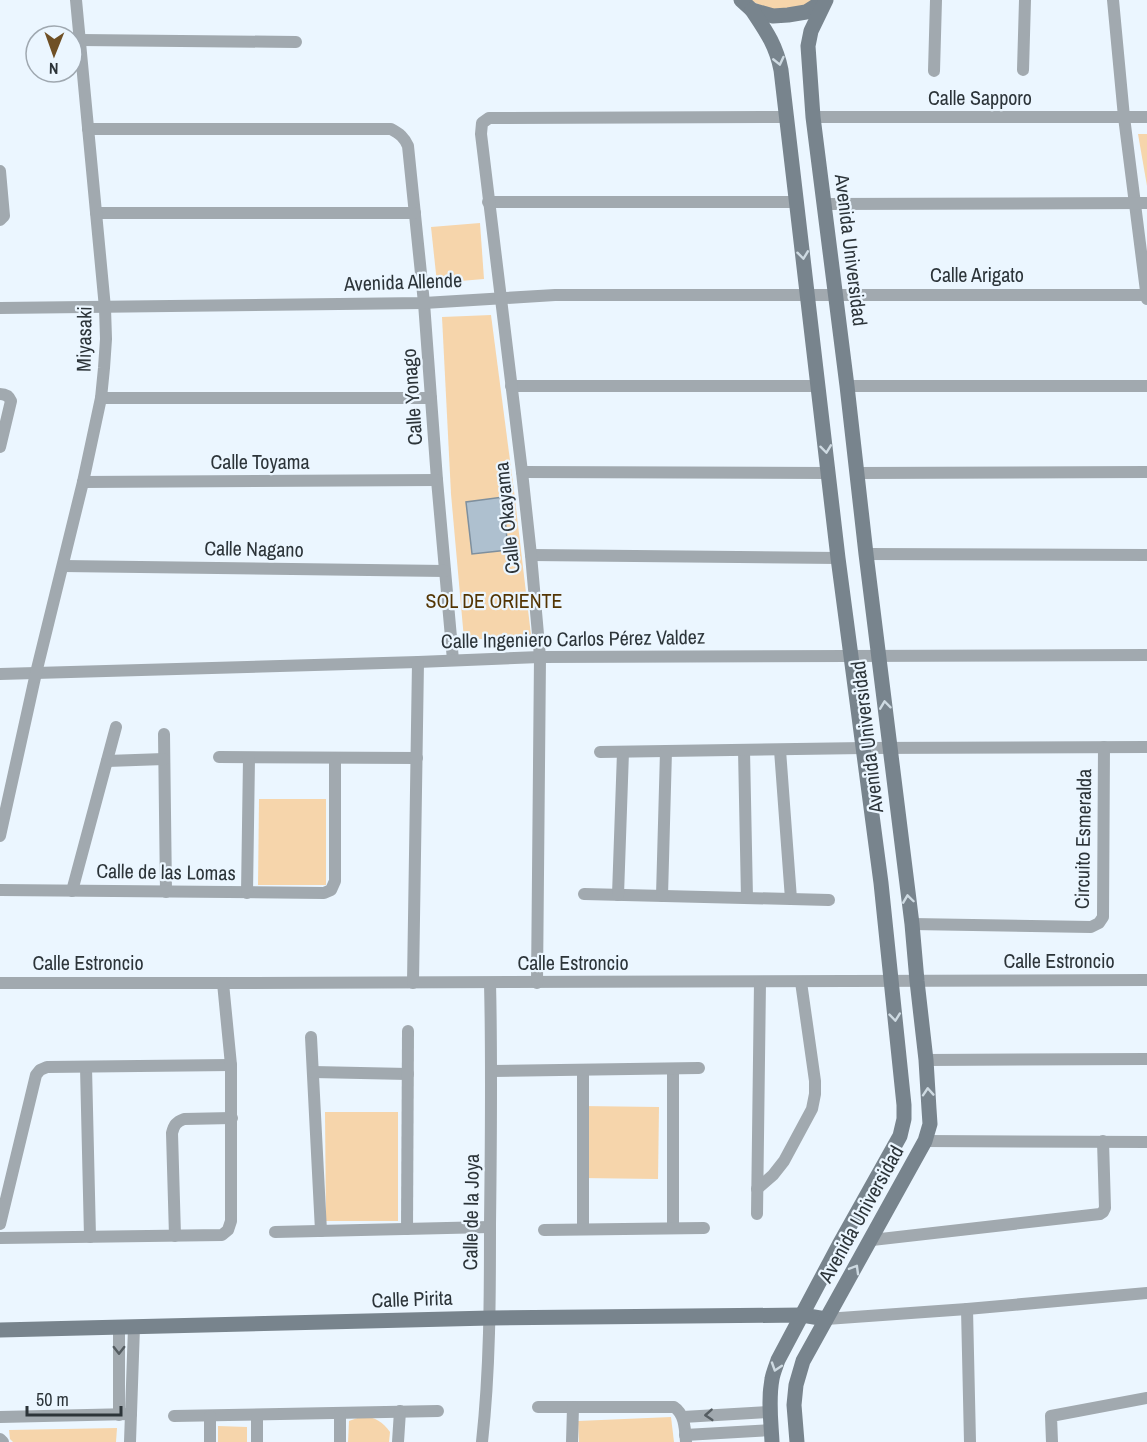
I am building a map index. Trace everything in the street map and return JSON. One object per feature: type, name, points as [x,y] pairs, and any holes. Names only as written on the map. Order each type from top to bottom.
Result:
[{"type":"main road","points":[[746,5],[773,16],[806,12],[826,0]]},
{"type":"main road","name":"Avenida Universidad","points":[[796,1442],[794,1405],[796,1385],[803,1361],[872,1240],[925,1141],[930,1124],[912,924],[813,117],[808,46],[811,32],[826,0]]},
{"type":"main road","name":"Avenida Universidad","points":[[746,5],[766,30],[778,53],[781,70],[838,558],[881,883],[904,1105],[900,1136],[838,1245],[778,1360],[772,1379],[770,1412],[772,1436]]},
{"type":"main road","name":"Calle Pirita","points":[[0,1330],[490,1318],[802,1315],[826,1319]]},
{"type":"street","name":"Miyasaki","points":[[76,0],[78,24]]},
{"type":"street","points":[[934,71],[936,0]]},
{"type":"street","points":[[1023,70],[1025,0]]},
{"type":"street","points":[[1113,0],[1124,117],[1141,203],[1147,296]]},
{"type":"street","points":[[84,40],[296,42]]},
{"type":"street","name":"Miyasaki","points":[[0,836],[36,673],[83,482],[100,398],[105,348],[105,308],[84,84]]},
{"type":"street","name":"Calle Okayama","points":[[537,982],[540,657],[522,472],[488,202],[481,134],[482,123],[489,118],[787,117]]},
{"type":"street","name":"Calle Sapporo","points":[[813,117],[1147,117]]},
{"type":"street","name":"Calle Yonago","points":[[88,129],[391,129],[404,138],[408,146],[424,303],[453,660]]},
{"type":"street","points":[[0,171],[4,216],[0,220]]},
{"type":"street","points":[[488,202],[797,202]]},
{"type":"street","points":[[824,204],[1141,203]]},
{"type":"street","points":[[96,213],[414,213]]},
{"type":"street","name":"Avenida Allende","points":[[0,308],[424,303],[555,295],[808,295]]},
{"type":"street","name":"Calle Arigato","points":[[808,295],[1147,296]]},
{"type":"street","points":[[511,386],[818,386]]},
{"type":"street","points":[[847,386],[1147,386]]},
{"type":"street","points":[[0,394],[9,397],[11,401],[0,447]]},
{"type":"street","points":[[100,398],[431,398]]},
{"type":"street","points":[[522,472],[829,473]]},
{"type":"street","points":[[857,473],[1147,472]]},
{"type":"street","name":"Calle Toyama","points":[[83,482],[437,480]]},
{"type":"street","points":[[531,555],[838,558]]},
{"type":"street","points":[[866,555],[1147,555]]},
{"type":"street","name":"Calle Nagano","points":[[63,566],[445,572]]},
{"type":"street","name":"Calle Ingeniero Carlos Pérez Valdez","points":[[0,674],[540,657],[878,654],[1147,655]]},
{"type":"street","points":[[413,983],[418,662]]},
{"type":"street","points":[[72,891],[116,727]]},
{"type":"street","points":[[164,734],[166,892]]},
{"type":"street","name":"Circuito Esmeralda","points":[[912,924],[1091,927],[1099,923],[1103,916],[1104,747]]},
{"type":"street","points":[[600,752],[1147,747]]},
{"type":"street","points":[[744,750],[747,898]]},
{"type":"street","points":[[780,750],[791,899]]},
{"type":"street","points":[[662,896],[666,751]]},
{"type":"street","points":[[618,895],[623,752]]},
{"type":"street","points":[[219,758],[417,758]]},
{"type":"street","points":[[247,892],[249,758]]},
{"type":"street","name":"Calle de las Lomas","points":[[0,890],[324,893],[331,890],[334,881],[335,758]]},
{"type":"street","points":[[107,761],[164,759]]},
{"type":"street","points":[[584,894],[829,900]]},
{"type":"street","name":"Calle Estroncio","points":[[0,982],[490,983],[1147,980]]},
{"type":"street","points":[[757,1214],[760,982]]},
{"type":"street","points":[[757,1189],[773,1175],[783,1161],[812,1109],[814,1081],[801,982]]},
{"type":"street","points":[[0,1238],[222,1235],[228,1230],[231,1221],[231,1065],[223,983]]},
{"type":"street","name":"Calle de la Joya","points":[[482,1442],[490,1318],[492,1071],[490,983]]},
{"type":"street","points":[[407,1229],[408,1031]]},
{"type":"street","points":[[311,1037],[321,1231]]},
{"type":"street","points":[[926,1060],[1147,1059]]},
{"type":"street","points":[[0,1224],[36,1076],[40,1070],[47,1067],[231,1065]]},
{"type":"street","points":[[86,1067],[90,1237]]},
{"type":"street","points":[[492,1071],[699,1068]]},
{"type":"street","points":[[673,1069],[673,1228]]},
{"type":"street","points":[[583,1070],[583,1229]]},
{"type":"street","points":[[313,1072],[408,1074]]},
{"type":"street","points":[[176,1236],[172,1133],[174,1125],[184,1119],[232,1118]]},
{"type":"street","points":[[925,1141],[1147,1142]]},
{"type":"street","points":[[872,1240],[1100,1214],[1105,1208],[1103,1142]]},
{"type":"street","points":[[275,1232],[490,1227]]},
{"type":"street","points":[[544,1230],[704,1228]]},
{"type":"street","points":[[826,1319],[1147,1293]]},
{"type":"street","points":[[967,1309],[970,1442]]},
{"type":"street","points":[[126,1327],[125,1415],[130,1442]]},
{"type":"street","points":[[1052,1442],[1051,1416],[1147,1398]]},
{"type":"street","points":[[538,1407],[674,1407],[683,1417],[686,1438],[772,1436]]},
{"type":"street","points":[[572,1442],[573,1407]]},
{"type":"street","points":[[398,1442],[400,1411]]},
{"type":"street","points":[[174,1416],[438,1411]]},
{"type":"street","points":[[683,1417],[770,1412]]},
{"type":"street","points":[[339,1442],[340,1413]]},
{"type":"street","points":[[257,1414],[257,1442]]},
{"type":"street","points":[[0,1417],[125,1415]]},
{"type":"street","points":[[210,1416],[210,1442]]},
{"type":"green space","points":[[750,0],[815,0],[798,8],[783,11],[768,8]]},
{"type":"green space","points":[[1138,134],[1147,134],[1147,186]]},
{"type":"green space","points":[[480,223],[484,279],[437,283],[431,227]]},
{"type":"green space","name":"SOL DE ORIENTE","points":[[491,315],[531,635],[499,639],[464,639],[451,494],[442,317]]},
{"type":"green space","points":[[259,799],[326,799],[326,885],[258,885]]},
{"type":"green space","points":[[582,1106],[659,1107],[658,1179],[581,1178]]},
{"type":"green space","points":[[325,1112],[398,1112],[398,1221],[326,1221]]},
{"type":"green space","points":[[363,1416],[375,1419],[384,1425],[390,1432],[389,1442],[348,1442],[349,1421]]},
{"type":"green space","points":[[671,1417],[674,1442],[579,1442],[578,1421]]},
{"type":"green space","points":[[218,1426],[247,1427],[247,1442],[218,1442]]},
{"type":"green space","points":[[117,1428],[116,1442],[13,1442],[10,1439],[9,1430]]},
{"type":"building","points":[[503,497],[508,550],[472,554],[466,502]]}]
